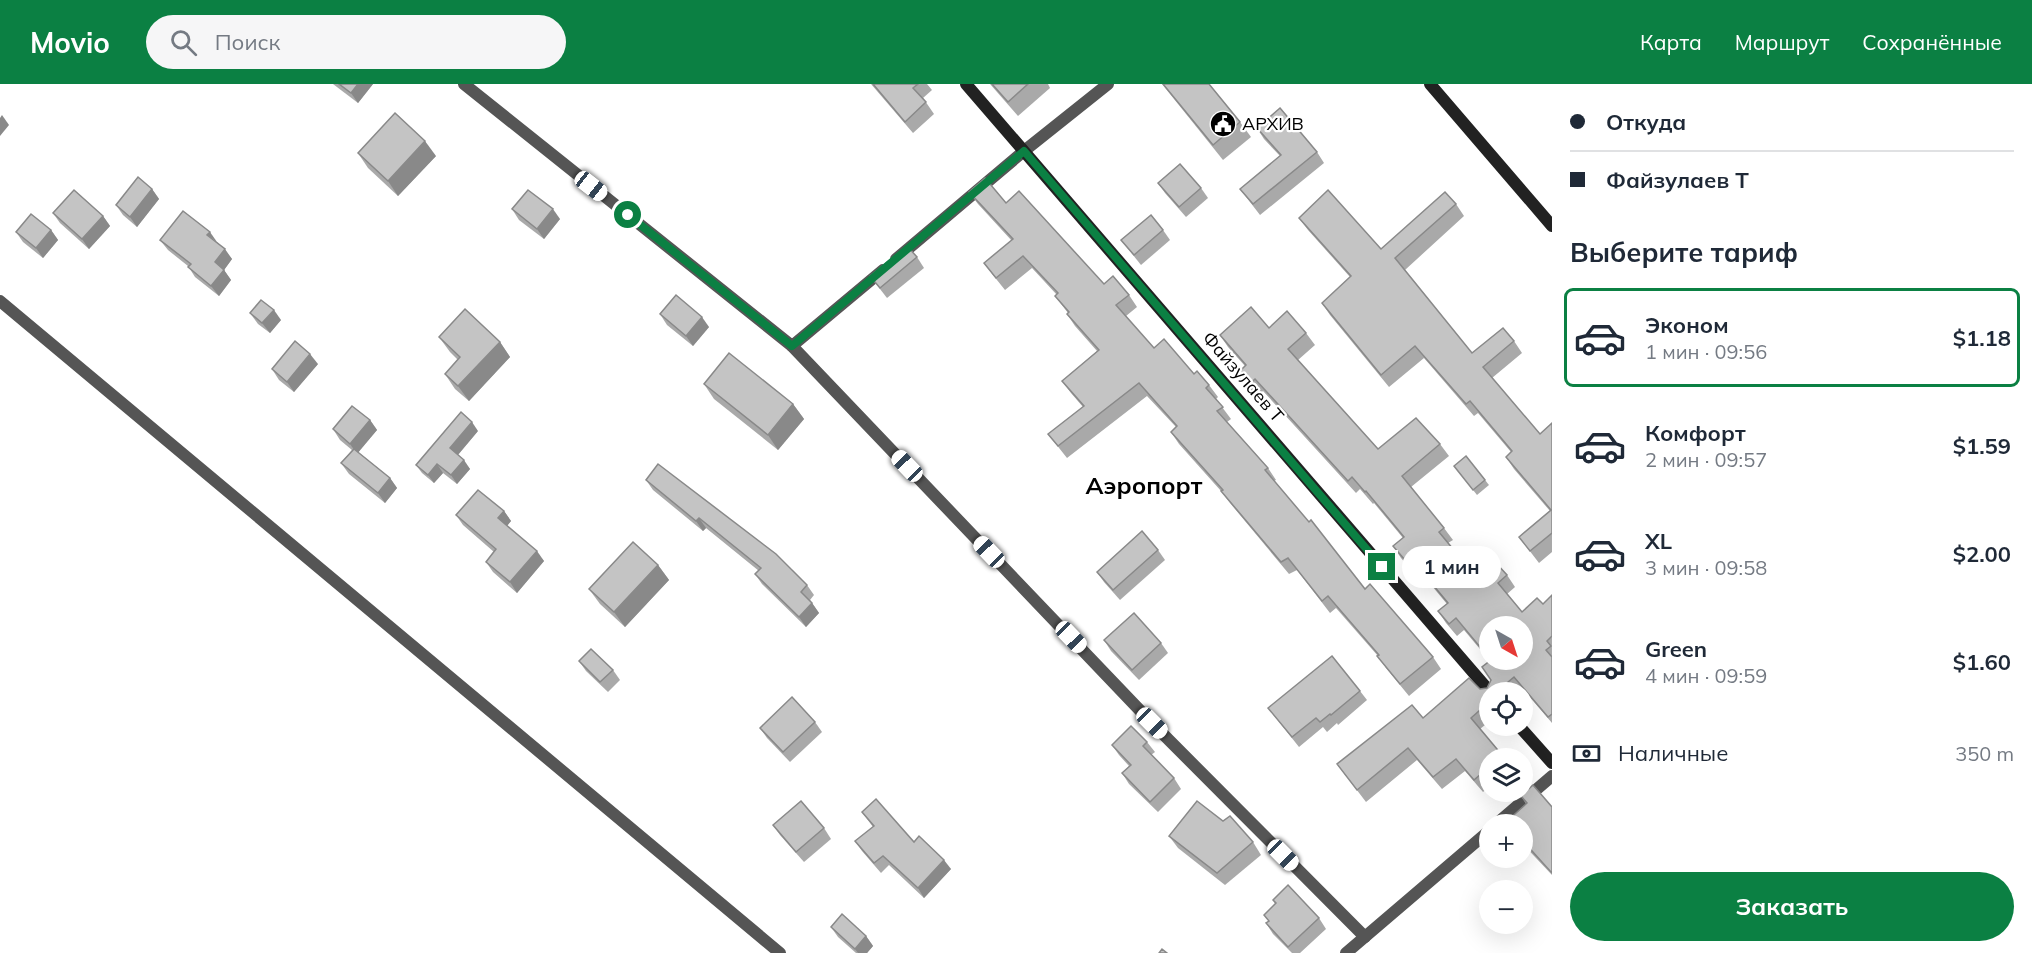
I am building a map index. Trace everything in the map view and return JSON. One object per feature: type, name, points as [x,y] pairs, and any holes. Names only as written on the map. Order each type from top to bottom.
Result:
[{"type":"street","points":[[464,84],[792,346],[1152,723],[1365,937]]},
{"type":"street","name":"Файзулаев Т","points":[[966,84],[1482,682]]},
{"type":"street","points":[[792,346],[1024,151],[1108,84]]},
{"type":"street","points":[[1430,84],[1552,226]]},
{"type":"street","points":[[0,301],[780,953]]},
{"type":"street","points":[[1529,736],[1552,763]]},
{"type":"street","points":[[1508,814],[1552,776]]},
{"type":"street","points":[[1346,953],[1479,839]]},
{"type":"building","points":[[339,84],[358,84],[351,93]]},
{"type":"building","points":[[873,84],[918,84],[913,88],[926,102],[905,122]]},
{"type":"building","points":[[992,84],[1028,84],[1008,102]]},
{"type":"building","points":[[1163,84],[1209,84],[1240,122],[1213,145]]},
{"type":"building","points":[[1280,108],[1317,152],[1253,204],[1240,189],[1281,155],[1257,128]]},
{"type":"building","points":[[395,113],[425,141],[388,181],[358,153]]},
{"type":"building","points":[[1180,164],[1201,188],[1179,207],[1158,183]]},
{"type":"building","points":[[138,177],[152,189],[130,217],[116,205]]},
{"type":"building","points":[[985,178],[1006,203],[1019,191],[1104,284],[1113,276],[1129,295],[1116,305],[1154,348],[1164,339],[1194,374],[1197,371],[1209,385],[1206,388],[1223,407],[1217,411],[1268,468],[1265,470],[1309,522],[1311,520],[1365,589],[1370,584],[1433,657],[1400,684],[1377,656],[1379,655],[1328,596],[1322,601],[1288,558],[1281,562],[1221,491],[1223,490],[1171,432],[1177,426],[1139,383],[1058,446],[1048,434],[1084,406],[1062,381],[1099,350],[1067,314],[1069,312],[1055,296],[1058,293],[1023,256],[996,278],[984,263],[1013,239],[969,192]]},
{"type":"building","points":[[74,190],[103,216],[82,239],[53,213]]},
{"type":"building","points":[[528,190],[553,209],[537,229],[512,209]]},
{"type":"building","points":[[1328,190],[1381,249],[1445,192],[1456,204],[1395,258],[1472,353],[1503,328],[1514,341],[1483,367],[1540,434],[1552,423],[1552,533],[1530,551],[1519,537],[1551,510],[1506,457],[1512,451],[1470,401],[1466,404],[1415,346],[1381,375],[1322,303],[1351,276],[1299,218]]},
{"type":"building","points":[[183,211],[210,232],[207,235],[225,249],[215,262],[224,270],[211,286],[188,267],[191,264],[160,240]]},
{"type":"building","points":[[31,214],[51,230],[36,248],[16,232]]},
{"type":"building","points":[[1151,215],[1163,230],[1134,255],[1121,240]]},
{"type":"building","points":[[907,246],[917,257],[880,288],[870,276]]},
{"type":"building","points":[[676,295],[702,317],[686,336],[660,314]]},
{"type":"building","points":[[261,300],[274,310],[262,323],[250,313]]},
{"type":"building","points":[[1251,307],[1269,328],[1287,311],[1306,333],[1288,349],[1378,449],[1416,418],[1440,444],[1402,476],[1444,528],[1439,532],[1477,578],[1496,563],[1507,575],[1498,583],[1522,612],[1537,598],[1543,604],[1552,595],[1552,636],[1547,641],[1551,646],[1546,650],[1552,657],[1552,714],[1548,717],[1533,699],[1533,682],[1518,682],[1514,677],[1508,682],[1490,682],[1484,670],[1533,670],[1533,616],[1479,616],[1479,646],[1456,618],[1449,624],[1438,611],[1448,603],[1409,556],[1405,560],[1393,546],[1404,537],[1366,491],[1352,477],[1348,481],[1255,379],[1247,386],[1237,374],[1246,365],[1220,335]]},
{"type":"building","points":[[465,309],[500,342],[458,386],[445,374],[460,357],[439,337]]},
{"type":"building","points":[[295,341],[310,354],[287,382],[272,369]]},
{"type":"building","points":[[729,353],[793,404],[768,435],[704,384]]},
{"type":"building","points":[[352,406],[370,420],[350,444],[333,429]]},
{"type":"building","points":[[461,412],[472,422],[450,448],[464,460],[451,475],[437,464],[428,475],[416,465]]},
{"type":"building","points":[[354,449],[390,478],[378,493],[341,463]]},
{"type":"building","points":[[1466,456],[1485,480],[1473,490],[1454,466]]},
{"type":"building","points":[[658,464],[776,554],[807,585],[801,592],[812,603],[799,617],[755,574],[761,568],[699,518],[696,521],[646,480]]},
{"type":"building","points":[[478,490],[504,511],[498,518],[537,551],[510,582],[486,562],[496,549],[456,515]]},
{"type":"building","points":[[1142,531],[1158,550],[1113,590],[1097,572]]},
{"type":"building","points":[[633,542],[658,565],[614,612],[589,589]]},
{"type":"building","points":[[1134,613],[1161,643],[1132,670],[1104,640]]},
{"type":"building","points":[[591,649],[613,670],[600,682],[579,661]]},
{"type":"building","points":[[1332,656],[1360,691],[1331,715],[1320,722],[1316,718],[1292,737],[1268,708]]},
{"type":"building","points":[[1469,678],[1479,688],[1479,711],[1471,718],[1479,728],[1479,736],[1486,736],[1496,748],[1479,748],[1479,776],[1474,780],[1456,759],[1433,777],[1408,748],[1357,790],[1337,764],[1412,705],[1423,718]]},
{"type":"building","points":[[792,697],[815,722],[783,752],[760,728]]},
{"type":"building","points":[[1131,726],[1147,742],[1143,746],[1174,778],[1150,802],[1122,773],[1131,765],[1112,745]]},
{"type":"building","points":[[1533,785],[1552,807],[1552,873],[1533,852],[1533,814],[1515,814],[1527,803],[1533,802]]},
{"type":"building","points":[[876,799],[914,842],[919,836],[944,860],[918,888],[883,856],[874,863],[855,841],[874,826],[862,812]]},
{"type":"building","points":[[801,801],[824,828],[796,852],[773,825]]},
{"type":"building","points":[[1197,801],[1223,821],[1230,816],[1253,842],[1217,873],[1169,836]]},
{"type":"building","points":[[1288,885],[1319,918],[1288,947],[1266,923],[1269,921],[1264,915],[1276,903],[1273,900]]},
{"type":"building","points":[[842,914],[866,936],[855,949],[831,927]]},
{"type":"place","name":"АРХИВ","points":[[1223,124]]},
{"type":"district","name":"Аэропорт","points":[[1144,486]]},
{"type":"route","points":[[628,215],[792,346],[1024,151],[1382,567]]}]
